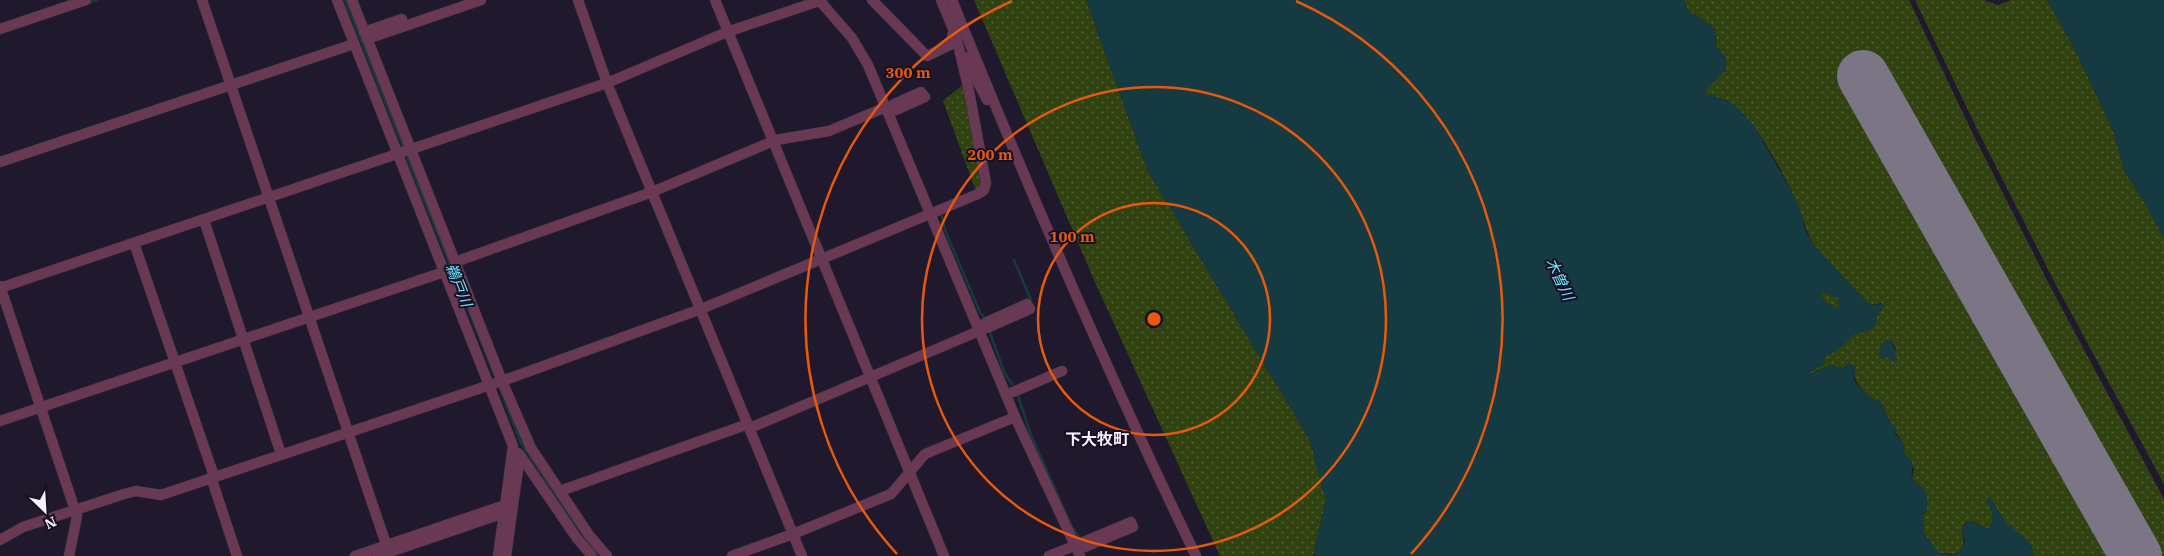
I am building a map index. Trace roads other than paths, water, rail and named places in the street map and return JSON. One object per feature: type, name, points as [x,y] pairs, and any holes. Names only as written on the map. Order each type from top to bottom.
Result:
[{"type":"street","points":[[0,29],[86,0]]},
{"type":"street","points":[[202,0],[388,551]]},
{"type":"street","points":[[337,0],[353,41],[456,264],[495,383],[513,446],[576,537],[592,556]]},
{"type":"street","points":[[352,0],[443,270],[495,383],[531,448],[589,535],[607,556]]},
{"type":"street","points":[[365,36],[460,0]]},
{"type":"street","points":[[365,36],[481,0]]},
{"type":"street","points":[[578,0],[607,83],[802,556]]},
{"type":"street","points":[[715,0],[944,556]]},
{"type":"street","points":[[69,556],[77,516],[0,287],[607,83],[727,32],[820,0],[859,49],[889,109],[930,214],[980,328],[1015,417],[1078,549]]},
{"type":"street","points":[[872,0],[927,56],[950,45],[955,33]]},
{"type":"street","points":[[941,0],[984,97],[997,111]]},
{"type":"street","points":[[952,0],[997,111],[1118,391],[1196,556]]},
{"type":"street","points":[[0,540],[23,527],[75,510],[136,491],[161,495],[347,431],[495,383],[700,310],[978,194],[984,190],[986,183],[969,91],[955,33]]},
{"type":"street","points":[[0,156],[353,41]]},
{"type":"street","points":[[0,162],[230,82]]},
{"type":"street","points":[[456,264],[653,194],[774,145],[830,131],[889,109]]},
{"type":"street","points":[[204,220],[281,454]]},
{"type":"street","points":[[134,243],[175,360],[237,556]]},
{"type":"street","points":[[0,422],[40,406],[443,270]]},
{"type":"street","points":[[560,490],[748,424],[980,328]]},
{"type":"street","points":[[1006,395],[1062,371]]},
{"type":"street","points":[[0,416],[40,406]]},
{"type":"street","points":[[732,556],[793,534],[891,494],[925,454],[1015,417]]},
{"type":"street","points":[[498,556],[513,446]]},
{"type":"street","points":[[506,556],[520,455]]},
{"type":"street","points":[[378,556],[504,509]]},
{"type":"street","points":[[1049,556],[1078,549]]},
{"type":"street","points":[[1066,556],[1078,549]]},
{"type":"street","points":[[355,556],[388,551]]},
{"type":"water","name":"木曽川","points":[[1086,0],[1684,0],[1688,11],[1712,26],[1715,31],[1716,46],[1726,58],[1725,70],[1705,91],[1707,97],[1712,93],[1717,98],[1729,101],[1754,126],[1798,205],[1806,232],[1814,245],[1867,303],[1872,305],[1883,304],[1884,306],[1877,315],[1875,325],[1866,332],[1854,334],[1843,346],[1824,358],[1825,364],[1810,371],[1811,374],[1831,365],[1843,368],[1849,363],[1856,367],[1854,379],[1862,390],[1881,402],[1889,421],[1897,428],[1895,434],[1904,443],[1905,456],[1911,461],[1913,466],[1912,479],[1924,489],[1927,495],[1927,509],[1923,515],[1924,534],[1939,553],[1952,555],[1961,551],[1965,543],[1962,529],[1968,521],[1989,528],[1993,517],[1986,501],[1988,497],[2005,522],[2029,542],[2034,556],[1313,556],[1326,500],[1310,440],[1148,171]],"holes":[[[1824,293],[1838,298],[1839,307],[1833,307],[1823,300],[1821,294]]]},
{"type":"water","points":[[2047,0],[2164,0],[2164,238],[2144,201],[2125,172],[2113,130],[2074,47]]},
{"type":"water","points":[[1886,340],[1892,341],[1897,358],[1894,362],[1888,357],[1879,359],[1881,344]]},
{"type":"waterway","points":[[89,3],[97,0]]},
{"type":"waterway","name":"鵜戸川","points":[[345,0],[404,149]]},
{"type":"waterway","name":"鵜戸川","points":[[406,155],[496,379]]},
{"type":"waterway","points":[[942,216],[945,230],[980,312],[986,320]]},
{"type":"waterway","points":[[1014,260],[1031,300]]},
{"type":"waterway","points":[[990,333],[1005,374],[1012,384]]},
{"type":"waterway","name":"鵜戸川","points":[[498,384],[521,443],[570,517],[600,556]]},
{"type":"waterway","points":[[1018,396],[1031,435],[1072,527],[1080,538]]},
{"type":"district","name":"下大牧町","points":[[1097,439]]}]
